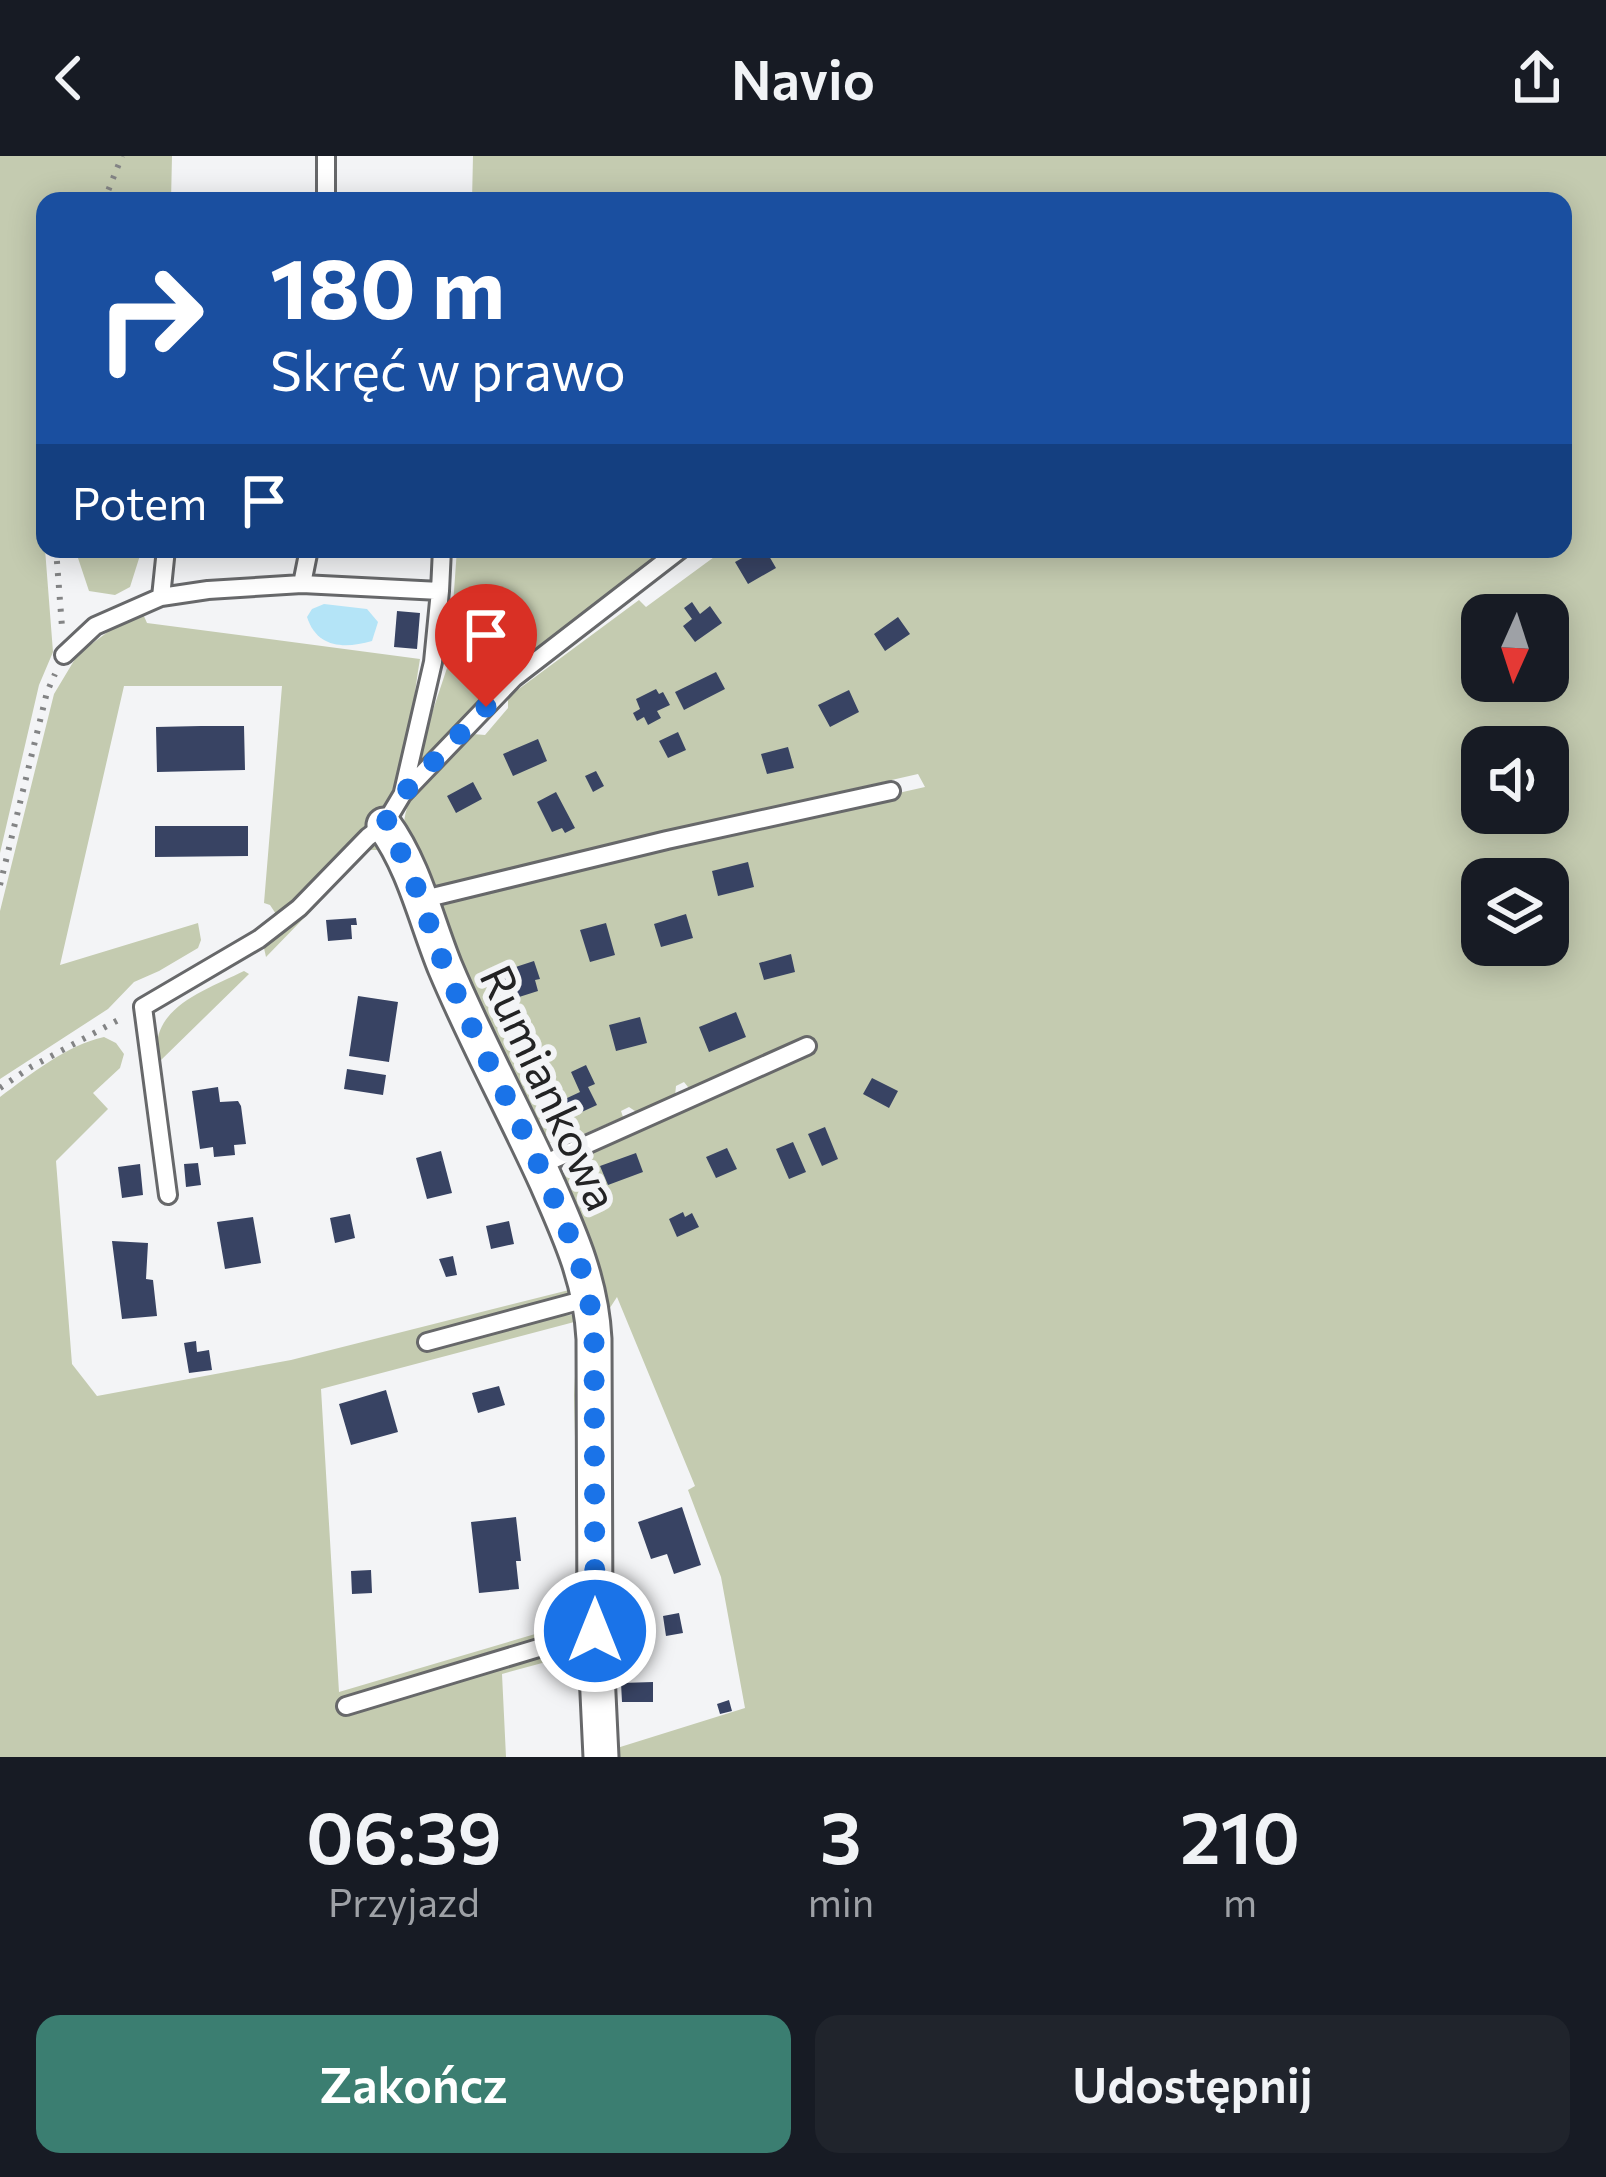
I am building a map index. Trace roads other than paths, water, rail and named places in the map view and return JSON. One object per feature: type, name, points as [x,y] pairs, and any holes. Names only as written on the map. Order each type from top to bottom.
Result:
[{"type":"street","name":"Rumiankowa","points":[[384,825],[405,861],[446,969],[575,1245],[590,1298],[595,1631],[602,1757]]},
{"type":"lane","points":[[326,156],[326,192]]},
{"type":"lane","points":[[161,597],[165,558]]},
{"type":"lane","points":[[302,584],[307,558]]},
{"type":"lane","points":[[402,795],[433,662],[442,558]]},
{"type":"lane","points":[[168,1195],[143,1007],[259,939],[299,908],[384,825],[402,795],[514,678],[669,558]]},
{"type":"lane","points":[[64,655],[94,626],[161,597],[302,584],[440,591]]},
{"type":"lane","points":[[419,901],[891,791]]},
{"type":"lane","points":[[539,1166],[807,1046]]},
{"type":"lane","points":[[427,1342],[590,1298]]},
{"type":"lane","points":[[346,1706],[595,1631]]},
{"type":"water","points":[[324,604],[367,609],[378,622],[372,641],[342,645],[317,635],[307,617]]}]
